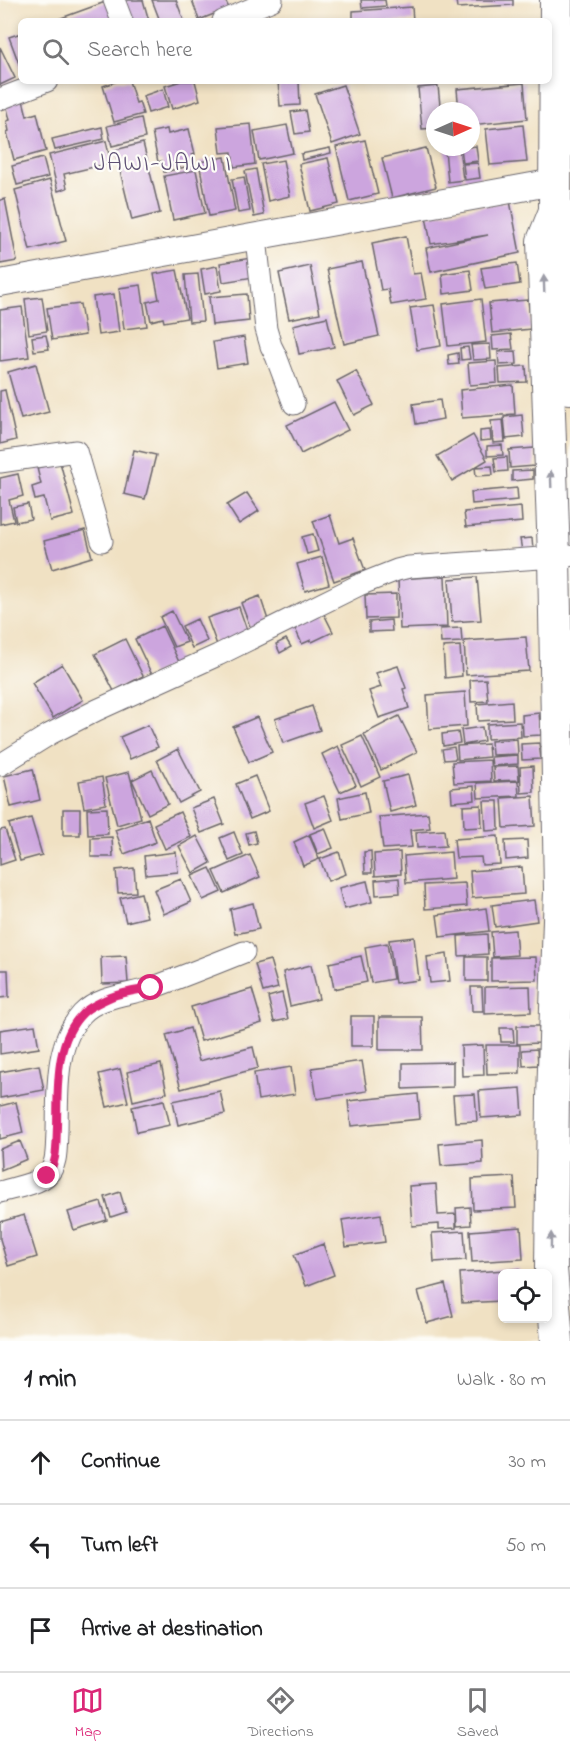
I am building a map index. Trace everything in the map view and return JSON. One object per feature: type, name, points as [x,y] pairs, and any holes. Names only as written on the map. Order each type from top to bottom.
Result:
[{"type":"main road","points":[[556,0],[560,190],[565,240],[570,388]]},
{"type":"main road","points":[[557,1341],[551,1268],[561,1098],[562,557],[543,240],[560,190]]},
{"type":"street","points":[[114,0],[121,18]]},
{"type":"street","points":[[230,18],[272,0]]},
{"type":"street","points":[[0,99],[39,84]]},
{"type":"street","points":[[0,283],[256,238],[560,190]]},
{"type":"street","points":[[256,238],[266,329],[294,404]]},
{"type":"street","points":[[0,462],[76,451],[102,541]]},
{"type":"street","points":[[0,765],[50,734],[97,710],[218,655],[358,585],[397,570],[409,567],[562,557]]},
{"type":"street","points":[[0,1192],[39,1180],[47,1176],[54,1167],[58,1083],[64,1044],[74,1023],[84,1011],[112,996],[151,988],[244,952]]},
{"type":"building","points":[[125,0],[143,0],[148,18],[130,18]]},
{"type":"building","points":[[152,0],[176,0],[183,18],[159,18]]},
{"type":"building","points":[[192,0],[225,0],[229,8],[204,18],[198,18]]},
{"type":"building","points":[[361,0],[385,0],[386,6],[362,8]]},
{"type":"building","points":[[456,0],[513,0],[513,5],[457,8]]},
{"type":"building","points":[[108,1],[114,18],[61,18]]},
{"type":"building","points":[[412,7],[413,18],[353,18],[353,11]]},
{"type":"building","points":[[18,34],[18,61],[9,37]]},
{"type":"building","points":[[0,47],[15,78],[0,85]]},
{"type":"building","points":[[130,84],[136,103],[139,102],[143,114],[114,122],[103,86]]},
{"type":"building","points":[[196,84],[200,100],[172,109],[165,86]]},
{"type":"building","points":[[278,84],[299,84],[300,105],[280,106]]},
{"type":"building","points":[[524,84],[527,119],[480,124],[480,102],[458,102],[457,89]]},
{"type":"building","points":[[343,85],[360,134],[332,144],[315,94]]},
{"type":"building","points":[[438,86],[440,102],[426,102],[426,129],[422,129],[418,88]]},
{"type":"building","points":[[163,89],[168,107],[148,113],[143,96]]},
{"type":"building","points":[[23,100],[27,116],[37,113],[46,151],[14,160],[7,132],[9,131],[7,121],[10,120],[6,104]]},
{"type":"building","points":[[305,110],[309,132],[295,134],[291,112]]},
{"type":"building","points":[[141,118],[145,138],[112,146],[107,126]]},
{"type":"building","points":[[251,124],[255,164],[234,167],[232,152],[221,153],[218,127]]},
{"type":"building","points":[[287,125],[293,153],[259,160],[254,131]]},
{"type":"building","points":[[523,125],[527,162],[490,165],[486,129]]},
{"type":"building","points":[[102,127],[104,139],[55,150],[52,139]]},
{"type":"building","points":[[167,129],[168,134],[189,129],[195,154],[192,155],[194,165],[164,172],[162,161],[158,162],[152,132]]},
{"type":"building","points":[[365,140],[378,194],[349,201],[336,147]]},
{"type":"building","points":[[106,141],[111,163],[64,174],[67,188],[58,191],[49,155]]},
{"type":"building","points":[[143,143],[160,213],[132,220],[115,150]]},
{"type":"building","points":[[330,148],[331,153],[302,160],[301,154]]},
{"type":"building","points":[[426,148],[426,156],[428,156],[436,187],[392,198],[382,158]]},
{"type":"building","points":[[446,156],[460,156],[463,180],[448,182]]},
{"type":"building","points":[[462,156],[477,156],[478,161],[463,163]]},
{"type":"building","points":[[225,157],[235,211],[209,216],[199,162]]},
{"type":"building","points":[[43,158],[48,177],[17,185],[12,166]]},
{"type":"building","points":[[328,158],[339,204],[310,211],[299,164]]},
{"type":"building","points":[[283,160],[290,196],[268,201],[261,164]]},
{"type":"building","points":[[478,163],[480,178],[465,180],[463,164]]},
{"type":"building","points":[[256,169],[264,215],[254,217],[245,171]]},
{"type":"building","points":[[196,170],[205,213],[173,220],[164,176]]},
{"type":"building","points":[[244,177],[250,211],[238,213],[232,179]]},
{"type":"building","points":[[50,180],[66,241],[30,250],[15,190]]},
{"type":"building","points":[[5,199],[17,261],[0,264],[0,200]]},
{"type":"building","points":[[510,201],[520,253],[431,272],[426,248],[488,235],[431,244],[426,216]]},
{"type":"building","points":[[406,236],[413,274],[421,273],[426,299],[391,305],[388,289],[381,290],[372,243]]},
{"type":"building","points":[[251,258],[254,277],[223,282],[220,263]]},
{"type":"building","points":[[362,262],[379,336],[344,344],[327,269]]},
{"type":"building","points":[[517,263],[520,284],[485,289],[481,268]]},
{"type":"building","points":[[217,266],[221,291],[205,294],[201,269]]},
{"type":"building","points":[[310,266],[320,313],[289,319],[279,273]]},
{"type":"building","points":[[177,270],[187,318],[164,322],[163,318],[151,321],[147,302],[159,299],[154,274]]},
{"type":"building","points":[[470,270],[473,290],[444,294],[442,274]]},
{"type":"building","points":[[198,274],[203,321],[189,322],[185,275]]},
{"type":"building","points":[[141,285],[147,326],[124,329],[119,288]]},
{"type":"building","points":[[114,294],[119,332],[98,335],[93,297]]},
{"type":"building","points":[[247,294],[249,321],[212,325],[209,297]]},
{"type":"building","points":[[42,297],[47,331],[29,334],[25,299]]},
{"type":"building","points":[[481,299],[486,342],[448,346],[443,304]]},
{"type":"building","points":[[528,300],[531,329],[492,333],[489,303]]},
{"type":"building","points":[[80,304],[85,335],[52,340],[47,308]]},
{"type":"building","points":[[434,305],[441,346],[417,350],[410,308]]},
{"type":"building","points":[[22,307],[29,357],[0,361],[0,310]]},
{"type":"building","points":[[327,317],[334,347],[299,354],[293,325]]},
{"type":"building","points":[[511,334],[513,349],[493,350],[492,336]]},
{"type":"building","points":[[46,335],[49,349],[34,351],[32,337]]},
{"type":"building","points":[[244,337],[248,363],[217,368],[213,342]]},
{"type":"building","points":[[490,344],[491,359],[473,360],[471,345]]},
{"type":"building","points":[[468,347],[470,359],[461,360],[460,348]]},
{"type":"building","points":[[516,351],[517,364],[499,365],[498,352]]},
{"type":"building","points":[[458,353],[459,364],[449,365],[448,355]]},
{"type":"building","points":[[496,361],[497,383],[470,385],[468,363]]},
{"type":"building","points":[[36,364],[49,412],[21,419],[8,372]]},
{"type":"building","points":[[526,366],[527,382],[500,383],[499,368]]},
{"type":"building","points":[[356,371],[374,405],[354,415],[337,381]]},
{"type":"building","points":[[513,385],[515,414],[462,418],[460,390]]},
{"type":"building","points":[[5,390],[16,440],[0,444],[0,391]]},
{"type":"building","points":[[440,400],[443,419],[416,424],[413,404]]},
{"type":"building","points":[[334,402],[348,430],[301,454],[287,425]]},
{"type":"building","points":[[522,415],[524,437],[506,439],[504,417]]},
{"type":"building","points":[[503,420],[505,442],[493,443],[491,421]]},
{"type":"building","points":[[490,430],[491,440],[480,441],[480,431]]},
{"type":"building","points":[[473,435],[487,460],[452,481],[437,456]]},
{"type":"building","points":[[502,445],[503,455],[487,456],[487,446]]},
{"type":"building","points":[[534,448],[535,466],[510,468],[509,450]]},
{"type":"building","points":[[134,450],[156,455],[145,499],[124,494]]},
{"type":"building","points":[[507,457],[508,471],[496,472],[494,458]]},
{"type":"building","points":[[60,462],[74,515],[50,521],[44,498],[35,500],[32,487],[41,484],[37,468]]},
{"type":"building","points":[[492,466],[493,475],[476,476],[475,467]]},
{"type":"building","points":[[533,470],[533,479],[512,481],[512,471]]},
{"type":"building","points":[[18,474],[23,496],[9,500],[14,521],[0,524],[0,478]]},
{"type":"building","points":[[517,488],[518,500],[472,504],[471,492]]},
{"type":"building","points":[[247,493],[259,511],[239,524],[227,505]]},
{"type":"building","points":[[28,504],[31,519],[16,522],[13,507]]},
{"type":"building","points":[[521,507],[522,522],[466,527],[464,512]]},
{"type":"building","points":[[330,515],[339,543],[353,538],[365,570],[334,581],[313,521]]},
{"type":"building","points":[[85,530],[92,557],[52,569],[44,541]]},
{"type":"building","points":[[313,534],[318,551],[307,554],[302,537]]},
{"type":"building","points":[[532,538],[533,550],[522,551],[520,539]]},
{"type":"building","points":[[322,557],[329,584],[305,591],[297,564]]},
{"type":"building","points":[[445,576],[447,627],[400,629],[398,579]]},
{"type":"building","points":[[477,577],[481,620],[452,622],[449,579]]},
{"type":"building","points":[[396,594],[396,618],[366,619],[365,595]]},
{"type":"building","points":[[260,596],[269,623],[251,629],[241,603]]},
{"type":"building","points":[[239,607],[248,633],[217,645],[207,618]]},
{"type":"building","points":[[322,610],[333,632],[302,644],[294,626]]},
{"type":"building","points":[[172,611],[187,642],[174,647],[160,617]]},
{"type":"building","points":[[197,619],[207,641],[192,648],[182,626]]},
{"type":"building","points":[[391,620],[392,631],[369,632],[369,622]]},
{"type":"building","points":[[162,626],[179,662],[152,675],[135,639]]},
{"type":"building","points":[[461,628],[462,642],[441,643],[440,629]]},
{"type":"building","points":[[526,637],[529,671],[466,675],[464,641]]},
{"type":"building","points":[[125,639],[143,676],[114,691],[95,654]]},
{"type":"building","points":[[286,639],[291,647],[280,653],[276,644]]},
{"type":"building","points":[[460,646],[462,676],[445,678],[443,647]]},
{"type":"building","points":[[62,664],[83,700],[53,718],[32,683]]},
{"type":"building","points":[[398,666],[406,688],[403,689],[409,708],[379,718],[369,691],[381,687],[376,673]]},
{"type":"building","points":[[486,679],[488,701],[471,702],[470,680]]},
{"type":"building","points":[[465,692],[467,726],[429,729],[427,695]]},
{"type":"building","points":[[512,701],[513,719],[478,721],[477,704]]},
{"type":"building","points":[[312,706],[320,730],[283,743],[275,719]]},
{"type":"building","points":[[539,713],[541,735],[523,736],[522,715]]},
{"type":"building","points":[[399,716],[417,752],[381,770],[364,734]]},
{"type":"building","points":[[257,717],[272,752],[249,762],[233,727]]},
{"type":"building","points":[[520,722],[521,737],[487,739],[487,724]]},
{"type":"building","points":[[148,725],[158,747],[130,759],[120,737]]},
{"type":"building","points":[[482,727],[484,741],[463,745],[461,730]]},
{"type":"building","points":[[458,732],[460,743],[443,746],[442,734]]},
{"type":"building","points":[[362,736],[380,777],[361,786],[342,745]]},
{"type":"building","points":[[517,739],[518,754],[492,755],[491,741]]},
{"type":"building","points":[[539,743],[541,759],[522,760],[521,744]]},
{"type":"building","points":[[488,744],[489,757],[458,760],[457,746]]},
{"type":"building","points":[[338,746],[356,785],[340,792],[322,754]]},
{"type":"building","points":[[454,747],[456,759],[444,760],[442,749]]},
{"type":"building","points":[[178,749],[200,792],[179,803],[157,760]]},
{"type":"building","points":[[518,755],[518,764],[492,766],[491,757]]},
{"type":"building","points":[[490,760],[491,781],[454,783],[452,762]]},
{"type":"building","points":[[518,766],[519,780],[494,781],[493,767]]},
{"type":"building","points":[[533,766],[534,792],[521,793],[520,767]]},
{"type":"building","points":[[33,769],[40,800],[11,807],[4,776]]},
{"type":"building","points":[[152,770],[168,804],[148,814],[132,780]]},
{"type":"building","points":[[129,772],[141,818],[117,825],[105,778]]},
{"type":"building","points":[[408,775],[416,805],[390,812],[383,781]]},
{"type":"building","points":[[255,776],[269,811],[250,819],[236,784]]},
{"type":"building","points":[[102,777],[106,804],[84,808],[79,781]]},
{"type":"building","points":[[518,781],[519,796],[478,798],[477,783]]},
{"type":"building","points":[[474,786],[475,800],[452,802],[451,788]]},
{"type":"building","points":[[365,792],[369,813],[342,819],[338,798]]},
{"type":"building","points":[[324,796],[333,820],[314,828],[305,803]]},
{"type":"building","points":[[533,796],[535,826],[504,828],[502,798]]},
{"type":"building","points":[[214,799],[224,824],[201,833],[191,808]]},
{"type":"building","points":[[484,801],[498,801],[499,830],[486,831]]},
{"type":"building","points":[[481,805],[482,827],[464,828],[463,806]]},
{"type":"building","points":[[107,808],[108,834],[88,835],[87,809]]},
{"type":"building","points":[[63,809],[80,809],[80,835],[63,835]]},
{"type":"building","points":[[180,812],[191,837],[165,849],[154,824]]},
{"type":"building","points":[[428,813],[430,828],[410,830],[412,847],[383,849],[379,817]]},
{"type":"building","points":[[31,818],[42,855],[20,861],[9,824]]},
{"type":"building","points":[[148,818],[156,842],[124,854],[115,830]]},
{"type":"building","points":[[325,828],[333,848],[318,854],[310,834]]},
{"type":"building","points":[[5,829],[15,860],[0,865],[0,830]]},
{"type":"building","points":[[444,830],[446,846],[417,848],[416,832]]},
{"type":"building","points":[[254,831],[257,843],[249,845],[246,833]]},
{"type":"building","points":[[234,832],[243,855],[229,861],[220,838]]},
{"type":"building","points":[[309,835],[319,859],[303,866],[294,842]]},
{"type":"building","points":[[197,836],[211,863],[193,873],[179,846]]},
{"type":"building","points":[[498,836],[500,864],[482,865],[481,857],[456,858],[454,839]]},
{"type":"building","points":[[112,837],[113,857],[91,857],[91,838]]},
{"type":"building","points":[[527,840],[528,858],[506,860],[505,841]]},
{"type":"building","points":[[371,851],[372,873],[365,873],[364,852]]},
{"type":"building","points":[[176,852],[178,872],[146,875],[144,856]]},
{"type":"building","points":[[339,852],[346,874],[328,881],[320,859]]},
{"type":"building","points":[[400,852],[401,874],[375,876],[374,854]]},
{"type":"building","points":[[451,852],[453,879],[406,883],[404,856]]},
{"type":"building","points":[[250,855],[260,877],[224,893],[214,871]]},
{"type":"building","points":[[522,867],[524,894],[472,898],[470,871]]},
{"type":"building","points":[[134,868],[136,892],[118,893],[116,870]]},
{"type":"building","points":[[210,868],[221,892],[203,900],[192,876]]},
{"type":"building","points":[[399,878],[400,893],[376,895],[375,880]]},
{"type":"building","points":[[181,879],[191,902],[164,914],[154,890]]},
{"type":"building","points":[[367,881],[372,902],[344,909],[339,888]]},
{"type":"building","points":[[465,883],[467,906],[425,909],[424,885]]},
{"type":"building","points":[[141,893],[147,917],[126,922],[120,898]]},
{"type":"building","points":[[534,900],[537,921],[495,927],[492,905]]},
{"type":"building","points":[[253,903],[259,929],[235,934],[230,909]]},
{"type":"building","points":[[486,908],[489,931],[440,937],[437,915]]},
{"type":"building","points":[[515,930],[517,955],[493,957],[491,932]]},
{"type":"building","points":[[487,934],[488,954],[459,956],[458,936]]},
{"type":"building","points":[[414,937],[419,980],[395,983],[389,940]]},
{"type":"building","points":[[387,943],[393,979],[371,983],[365,947]]},
{"type":"building","points":[[447,954],[450,981],[430,983],[427,957]]},
{"type":"building","points":[[126,956],[128,983],[102,984],[101,957]]},
{"type":"building","points":[[361,956],[367,982],[334,989],[329,963]]},
{"type":"building","points":[[466,957],[487,957],[487,981],[466,981]]},
{"type":"building","points":[[536,957],[537,980],[491,981],[491,958]]},
{"type":"building","points":[[270,960],[278,988],[263,992],[255,964]]},
{"type":"building","points":[[311,965],[319,999],[290,1006],[283,972]]},
{"type":"building","points":[[0,970],[8,970],[9,997],[0,998]]},
{"type":"building","points":[[530,986],[531,1012],[485,1014],[485,987]]},
{"type":"building","points":[[471,987],[482,987],[483,1011],[472,1011]]},
{"type":"building","points":[[252,989],[262,1023],[201,1041],[191,1007]]},
{"type":"building","points":[[282,993],[288,1019],[274,1022],[268,997]]},
{"type":"building","points":[[351,1016],[374,1016],[374,1046],[351,1046]]},
{"type":"building","points":[[379,1017],[422,1017],[423,1050],[379,1050]]},
{"type":"building","points":[[35,1025],[39,1048],[0,1054],[0,1030]]},
{"type":"building","points":[[517,1026],[539,1026],[540,1043],[517,1044]]},
{"type":"building","points":[[190,1028],[199,1061],[253,1047],[258,1068],[181,1089],[166,1035]]},
{"type":"building","points":[[500,1028],[513,1028],[514,1042],[501,1042]]},
{"type":"building","points":[[483,1045],[484,1075],[462,1076],[461,1046]]},
{"type":"building","points":[[486,1045],[520,1045],[520,1073],[487,1074]]},
{"type":"building","points":[[537,1049],[538,1065],[523,1066],[522,1050]]},
{"type":"building","points":[[362,1061],[367,1091],[317,1099],[312,1068]]},
{"type":"building","points":[[453,1062],[453,1087],[403,1089],[403,1063]]},
{"type":"building","points":[[161,1064],[167,1093],[133,1101],[127,1072]]},
{"type":"building","points":[[39,1065],[44,1090],[0,1098],[0,1072]]},
{"type":"building","points":[[291,1067],[295,1094],[258,1100],[254,1073]]},
{"type":"building","points":[[120,1069],[128,1102],[107,1107],[99,1074]]},
{"type":"building","points":[[521,1088],[523,1115],[481,1118],[479,1091]]},
{"type":"building","points":[[220,1091],[225,1114],[178,1125],[173,1101]]},
{"type":"building","points":[[418,1094],[420,1119],[351,1126],[348,1101]]},
{"type":"building","points":[[475,1094],[477,1121],[455,1122],[453,1095]]},
{"type":"building","points":[[164,1100],[170,1125],[137,1132],[132,1107]]},
{"type":"building","points":[[16,1102],[23,1133],[0,1139],[0,1106]]},
{"type":"building","points":[[482,1140],[483,1163],[441,1166],[439,1144]]},
{"type":"building","points":[[20,1141],[27,1159],[1,1170],[0,1149]]},
{"type":"building","points":[[514,1177],[516,1208],[473,1210],[472,1179]]},
{"type":"building","points":[[436,1184],[438,1215],[456,1214],[456,1228],[439,1229],[439,1224],[412,1226],[409,1186]]},
{"type":"building","points":[[120,1192],[126,1212],[111,1217],[105,1197]]},
{"type":"building","points":[[101,1202],[107,1220],[74,1230],[68,1212]]},
{"type":"building","points":[[470,1207],[471,1225],[457,1226],[456,1208]]},
{"type":"building","points":[[381,1214],[385,1242],[346,1247],[342,1220]]},
{"type":"building","points":[[24,1215],[37,1257],[8,1266],[0,1239],[0,1222]]},
{"type":"building","points":[[521,1227],[523,1259],[472,1262],[470,1231]]},
{"type":"building","points":[[464,1231],[466,1260],[434,1262],[432,1233]]},
{"type":"building","points":[[323,1244],[334,1275],[306,1286],[294,1255]]},
{"type":"building","points":[[498,1270],[498,1301],[462,1303],[460,1273]]},
{"type":"building","points":[[445,1284],[453,1316],[427,1323],[418,1291]]},
{"type":"district","name":"JAWI-JAWI I","points":[[163,162]]},
{"type":"route","points":[[47,1176],[54,1167],[56,1152],[58,1083],[64,1044],[74,1023],[84,1011],[112,996],[151,988]]}]
